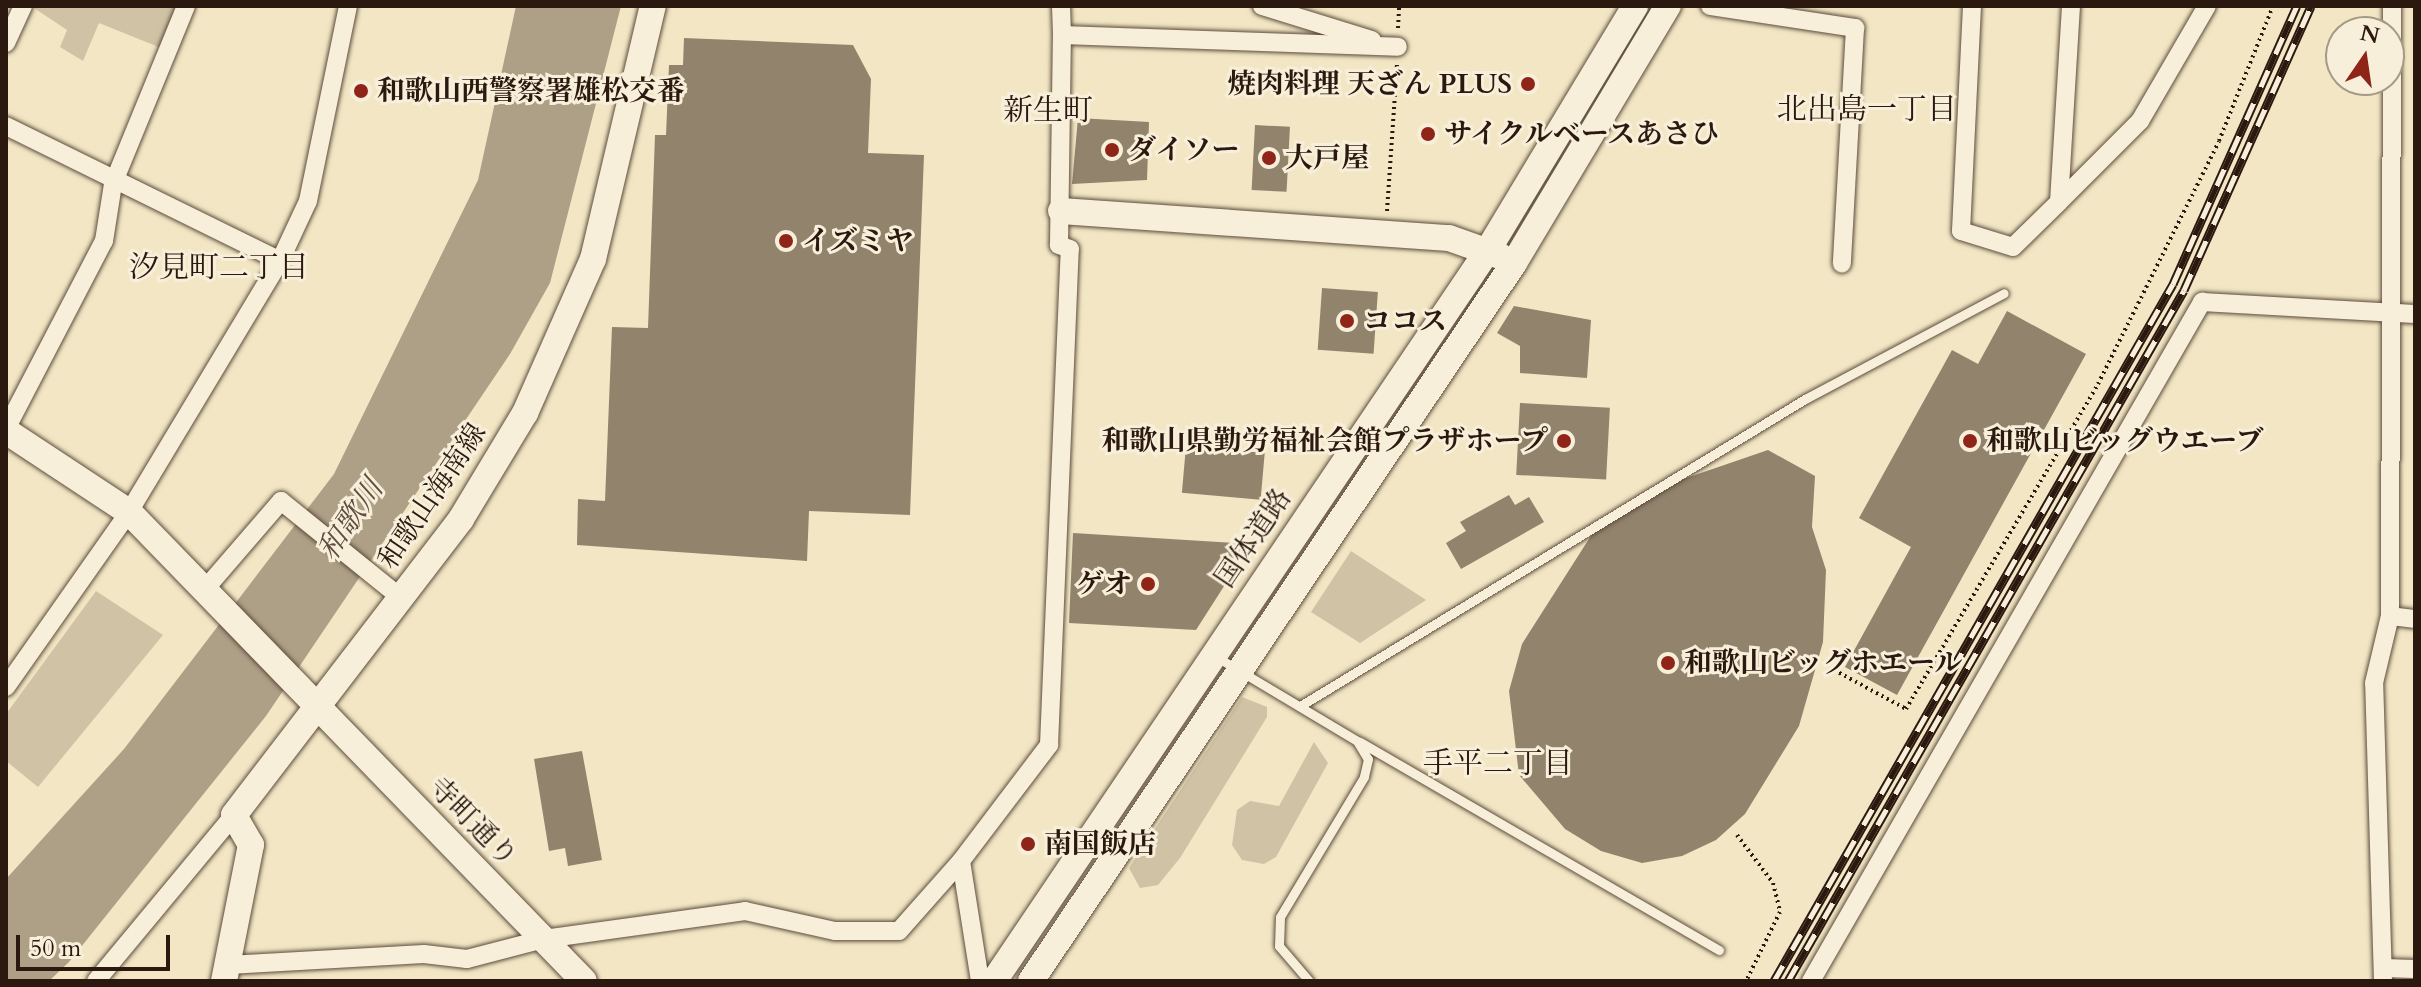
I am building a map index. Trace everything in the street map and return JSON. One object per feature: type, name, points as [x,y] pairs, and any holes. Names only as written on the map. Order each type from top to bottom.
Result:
[{"type":"street","points":[[6,43],[23,6]]},
{"type":"street","points":[[186,6],[113,184],[104,241],[6,430],[129,512],[212,596],[281,501],[392,592]]},
{"type":"street","points":[[6,687],[129,512],[280,261],[308,201],[348,6]]},
{"type":"street","name":"和歌山海南線","points":[[234,815],[315,709],[392,592],[517,427],[572,318],[593,259],[653,6]]},
{"type":"street","points":[[96,981],[234,815],[251,845],[226,973],[424,954],[467,959],[544,939],[745,911],[835,931],[899,931],[961,861],[1049,745],[1070,249],[1059,245],[1061,6]]},
{"type":"street","points":[[1262,6],[1398,47]]},
{"type":"street","points":[[1298,6],[1398,47]]},
{"type":"street","name":"国体道路","points":[[994,981],[1488,250],[1635,6]]},
{"type":"street","points":[[1031,981],[1514,263],[1668,6]]},
{"type":"street","points":[[1710,6],[1855,28],[1842,264]]},
{"type":"street","points":[[1972,6],[1961,231],[2013,247],[2140,121],[2207,6]]},
{"type":"street","points":[[2059,202],[2071,6]]},
{"type":"street","points":[[2392,6],[2390,616],[2374,683],[2383,974],[2415,969]]},
{"type":"street","points":[[1062,35],[1398,47]]},
{"type":"street","points":[[6,126],[113,184],[280,261]]},
{"type":"street","points":[[1061,211],[1449,238],[1488,250],[1514,263]]},
{"type":"street","points":[[1811,981],[2202,302],[2327,304],[2390,317],[2415,314]]},
{"type":"street","name":"寺町通り","points":[[212,596],[295,690],[584,981]]},
{"type":"street","points":[[2390,616],[2415,619]]},
{"type":"street","points":[[961,861],[980,981]]},
{"type":"lane","points":[[1300,706],[1805,399],[2004,293]]},
{"type":"lane","points":[[1213,654],[1719,950]]},
{"type":"lane","points":[[1309,981],[1279,946],[1280,917],[1364,777],[1368,759],[1357,741]]},
{"type":"path","points":[[1834,670],[1906,709],[2098,384],[2219,141],[2273,6]]},
{"type":"path","points":[[1386,234],[1398,47]]},
{"type":"path","points":[[1737,835],[1773,883],[1780,912],[1746,981]]},
{"type":"shaded area","points":[[31,6],[181,6],[166,50],[99,23],[83,61],[60,47],[67,30]]},
{"type":"shaded area","points":[[1351,551],[1426,600],[1360,643],[1311,612]]},
{"type":"shaded area","points":[[96,591],[163,635],[38,787],[6,761],[6,714]]},
{"type":"shaded area","points":[[1242,697],[1267,707],[1267,717],[1180,858],[1158,885],[1140,888],[1129,868]]},
{"type":"shaded area","points":[[1314,742],[1328,763],[1276,857],[1264,864],[1242,860],[1232,845],[1237,810],[1250,801],[1279,806]]},
{"type":"water","name":"和歌川","points":[[516,6],[621,6],[550,283],[510,354],[266,716],[69,962],[49,981],[6,981],[6,879],[124,749],[334,474],[478,180]]},
{"type":"building","name":"イズミヤ","points":[[684,38],[853,45],[871,79],[868,153],[924,155],[910,515],[809,511],[807,561],[577,545],[578,499],[605,501],[612,327],[648,328],[655,135],[666,135],[669,65],[683,65]]},
{"type":"building","name":"ダイソー","points":[[1078,118],[1149,122],[1147,180],[1072,184]]},
{"type":"building","name":"大戸屋","points":[[1255,125],[1290,127],[1287,192],[1252,190]]},
{"type":"building","name":"ココス","points":[[1322,288],[1378,292],[1374,354],[1318,350]]},
{"type":"building","points":[[1514,306],[1591,320],[1587,378],[1520,373],[1520,346],[1497,333]]},
{"type":"building","name":"和歌山ビッグウエーブ","points":[[2007,311],[2086,354],[1897,695],[1845,667],[1911,547],[1859,518],[1952,350],[1978,364]]},
{"type":"building","name":"和歌山県勤労福祉会館プラザホープ","points":[[1520,403],[1610,408],[1606,480],[1516,475]]},
{"type":"building","points":[[1186,446],[1265,453],[1261,500],[1182,493]]},
{"type":"building","name":"和歌山ビッグホエール","points":[[1768,450],[1815,476],[1812,527],[1826,570],[1823,642],[1799,726],[1745,814],[1716,840],[1682,856],[1642,863],[1601,851],[1565,829],[1519,775],[1509,691],[1522,644],[1594,531],[1660,487]]},
{"type":"building","points":[[1509,495],[1515,505],[1529,497],[1544,522],[1461,569],[1446,543],[1466,531],[1460,522]]},
{"type":"building","name":"ゲオ","points":[[1073,533],[1251,544],[1196,630],[1069,623]]},
{"type":"building","points":[[582,751],[602,860],[568,866],[565,848],[549,851],[534,759]]},
{"type":"railway","points":[[1774,981],[2173,284],[2297,6]]},
{"type":"railway","points":[[1788,981],[2184,290],[2311,6]]},
{"type":"place","name":"焼肉料理 天ざん PLUS","points":[[1528,84]]},
{"type":"place","name":"和歌山西警察署雄松交番","points":[[361,91]]},
{"type":"place","name":"サイクルベースあさひ","points":[[1428,134]]},
{"type":"place","name":"ダイソー","points":[[1112,150]]},
{"type":"place","name":"大戸屋","points":[[1269,158]]},
{"type":"place","name":"イズミヤ","points":[[786,241]]},
{"type":"place","name":"ココス","points":[[1347,321]]},
{"type":"place","name":"和歌山県勤労福祉会館プラザホープ","points":[[1564,441]]},
{"type":"place","name":"和歌山ビッグウエーブ","points":[[1970,441]]},
{"type":"place","name":"ゲオ","points":[[1148,584]]},
{"type":"place","name":"和歌山ビッグホエール","points":[[1668,663]]},
{"type":"place","name":"南国飯店","points":[[1028,844]]},
{"type":"district","name":"北出島一丁目","points":[[1867,110]]},
{"type":"district","name":"新生町","points":[[1048,111]]},
{"type":"district","name":"汐見町二丁目","points":[[219,268]]},
{"type":"district","name":"手平二丁目","points":[[1498,764]]}]
